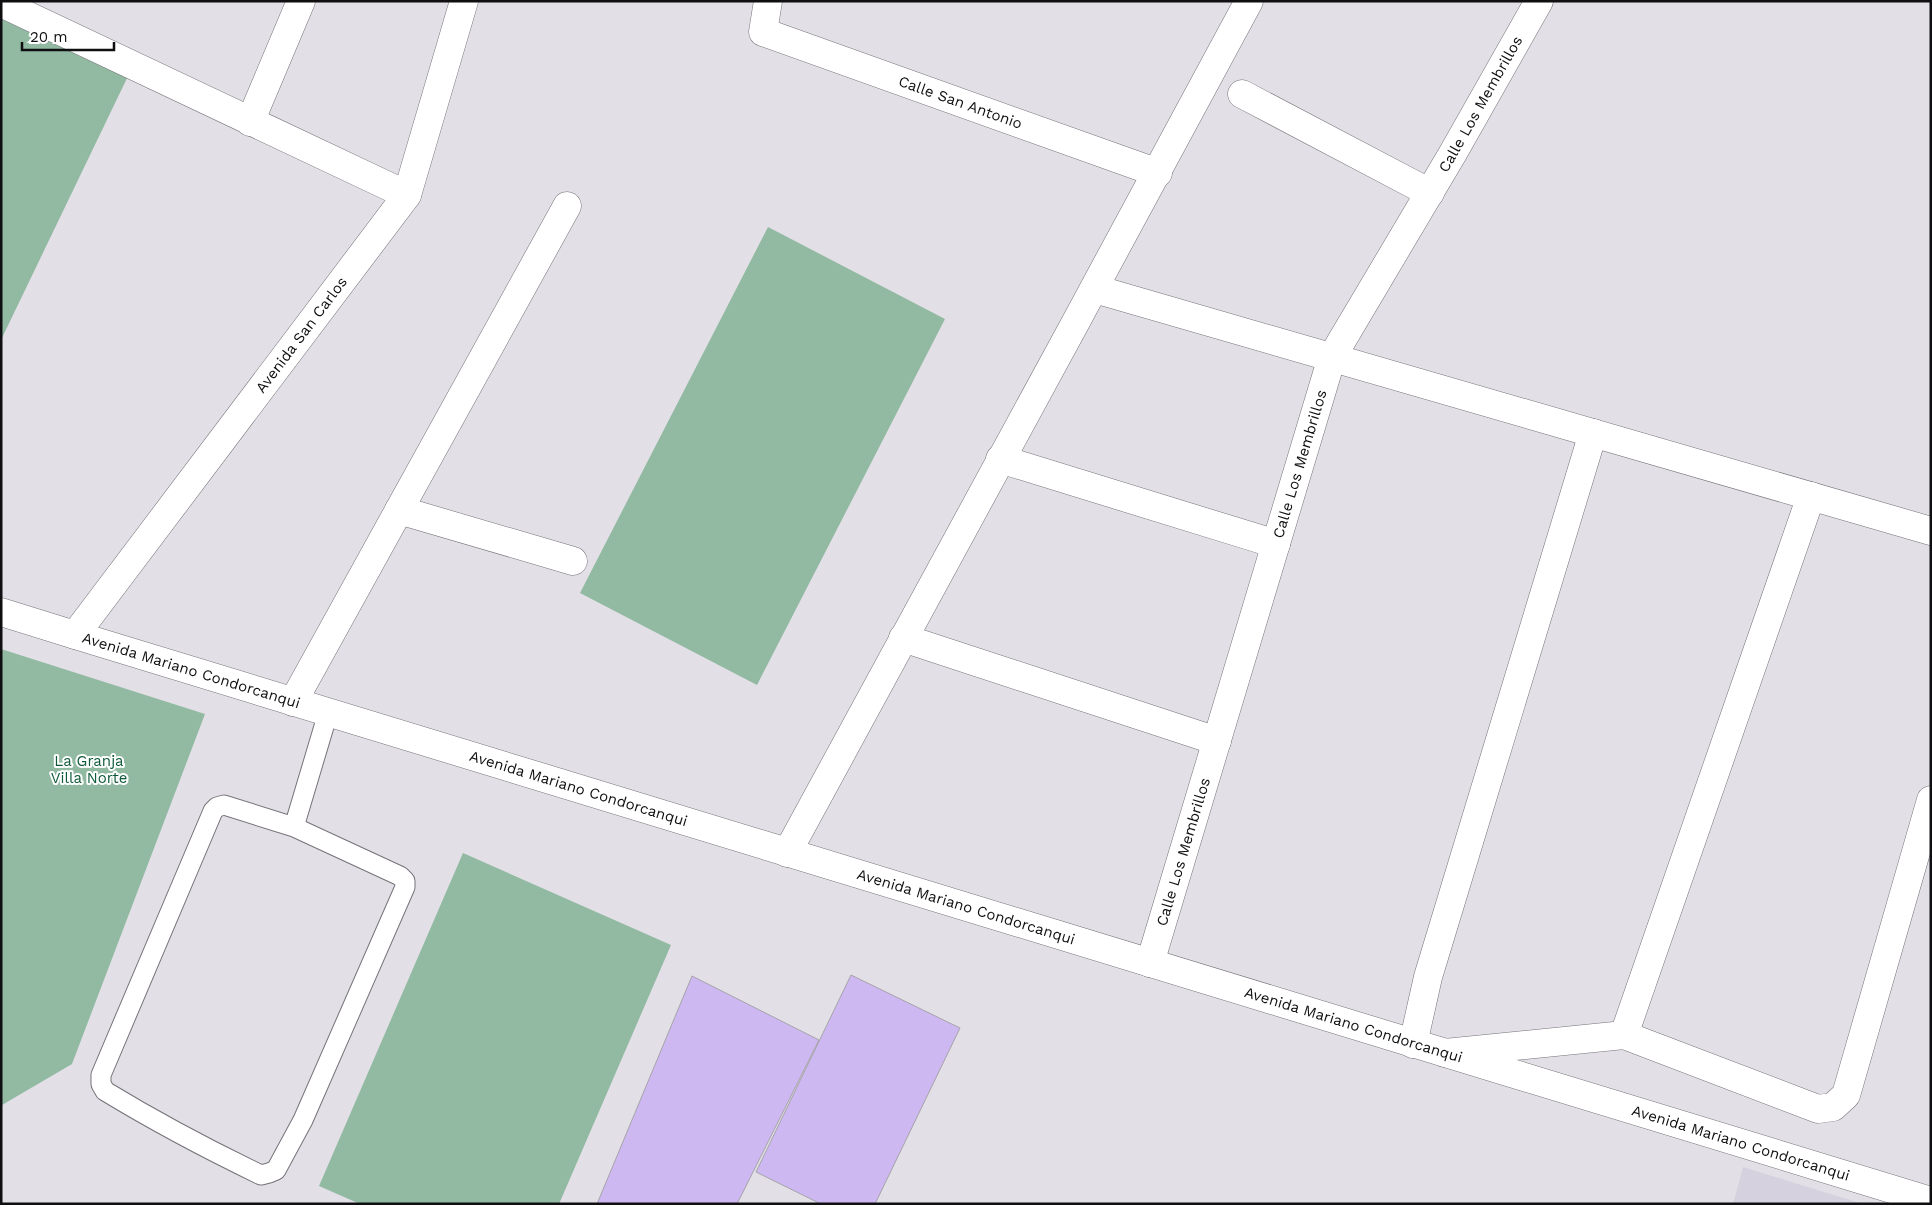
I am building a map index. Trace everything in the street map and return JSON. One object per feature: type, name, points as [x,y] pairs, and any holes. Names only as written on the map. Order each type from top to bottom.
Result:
[{"type":"street","points":[[250,122],[301,1]]},
{"type":"street","name":"Avenida San Carlos","points":[[75,636],[407,195],[464,1]]},
{"type":"street","name":"Calle San Antonio","points":[[768,1],[763,32],[1158,173]]},
{"type":"street","points":[[787,853],[1000,459],[1158,173],[1249,1]]},
{"type":"street","name":"Calle Los Membrillos","points":[[1150,963],[1332,357],[1430,193],[1538,1]]},
{"type":"street","points":[[1,2],[407,195]]},
{"type":"street","points":[[1242,94],[1430,193]]},
{"type":"street","points":[[292,702],[567,206]]},
{"type":"street","points":[[1095,289],[1811,496],[1928,524]]},
{"type":"street","points":[[1413,1044],[1428,977],[1592,433]]},
{"type":"street","points":[[1000,459],[1276,544]]},
{"type":"street","points":[[1624,1035],[1811,496]]},
{"type":"street","points":[[399,510],[573,561]]},
{"type":"street","name":"Avenida Mariano Condorcanqui","points":[[1,612],[1931,1201]]},
{"type":"street","points":[[903,638],[1217,741]]},
{"type":"street","points":[[1444,1053],[1624,1035],[1818,1109],[1833,1107],[1846,1095],[1931,800]]},
{"type":"lane","points":[[294,827],[328,713]]},
{"type":"lane","points":[[224,805],[294,827],[400,876],[405,881],[405,887],[303,1120],[276,1170],[261,1174],[203,1148],[105,1091],[101,1084],[101,1075],[213,811],[217,807],[224,805]]},
{"type":"shaded area","points":[[1743,1167],[1863,1204],[1733,1204]]},
{"type":"green space","points":[[1,18],[130,72],[1,340]]},
{"type":"green space","points":[[768,227],[945,319],[757,685],[580,593]]},
{"type":"green space","name":"La Granja Villa Norte","points":[[1,649],[205,714],[72,1064],[2,1105]]},
{"type":"green space","points":[[463,853],[671,945],[559,1204],[360,1204],[319,1186]]},
{"type":"building","points":[[851,975],[960,1028],[875,1204],[821,1204],[756,1172]]},
{"type":"building","points":[[692,976],[819,1040],[737,1204],[597,1204]]}]
